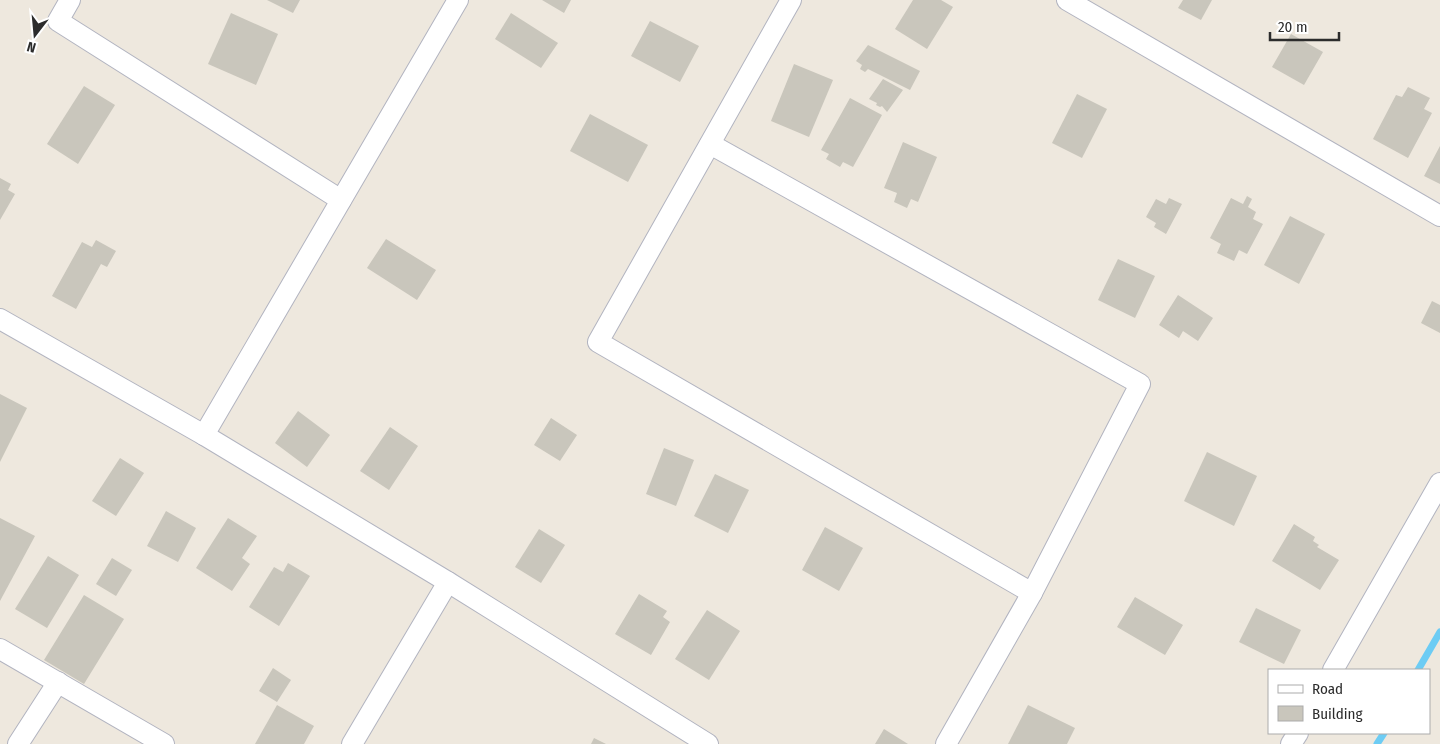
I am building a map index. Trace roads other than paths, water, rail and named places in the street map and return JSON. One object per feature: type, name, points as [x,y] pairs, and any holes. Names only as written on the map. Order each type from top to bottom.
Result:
[{"type":"street","points":[[70,0],[58,21],[340,200]]},
{"type":"street","points":[[204,435],[458,0]]},
{"type":"street","points":[[791,0],[598,342],[1032,593]]},
{"type":"street","points":[[1067,0],[1440,216]]},
{"type":"street","points":[[710,144],[1140,384],[1032,593],[946,744]]},
{"type":"street","points":[[0,319],[204,435],[448,582],[699,742]]},
{"type":"street","points":[[1335,669],[1440,483]]},
{"type":"street","points":[[352,744],[448,582]]},
{"type":"street","points":[[0,649],[164,744]]},
{"type":"street","points":[[18,744],[58,682]]},
{"type":"waterway","points":[[1419,669],[1440,632]]},
{"type":"waterway","points":[[1377,744],[1383,734]]}]
